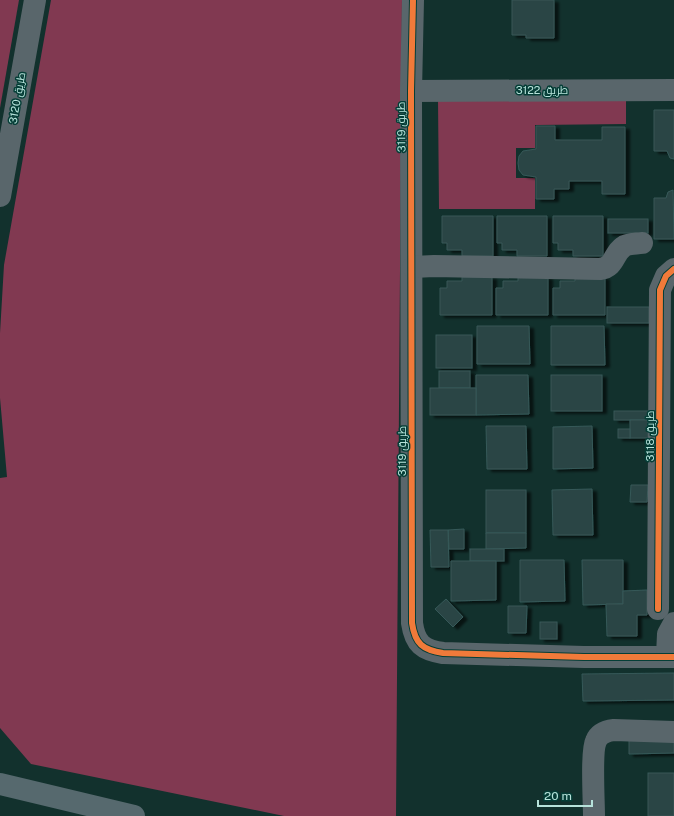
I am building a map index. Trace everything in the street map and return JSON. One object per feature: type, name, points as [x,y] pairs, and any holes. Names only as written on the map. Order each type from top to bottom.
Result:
[{"type":"highway","points":[[0,784],[40,795],[134,816]]},
{"type":"highway","points":[[0,792],[40,795]]},
{"type":"street","name":"طريق 3120","points":[[0,196],[35,0]]},
{"type":"street","name":"طريق 3119","points":[[413,0],[411,91],[412,623],[414,636],[421,645],[431,651],[443,653],[584,657],[671,657]]},
{"type":"street","name":"طريق 3122","points":[[411,91],[674,90]]},
{"type":"street","points":[[412,267],[434,266],[600,269],[612,264],[622,247],[642,244]]},
{"type":"street","name":"طريق 3118","points":[[658,608],[667,361],[660,290],[666,276],[674,268]]},
{"type":"street","points":[[671,657],[668,634],[674,623]]},
{"type":"street","points":[[594,816],[594,748],[599,736],[608,731],[614,730],[674,732]]},
{"type":"shaded area","points":[[0,0],[19,0],[0,108]]},
{"type":"shaded area","points":[[51,0],[402,0],[396,816],[284,816],[31,764],[0,728],[0,478],[7,477],[0,398],[0,333],[4,265]]},
{"type":"shaded area","points":[[626,99],[626,124],[535,125],[535,148],[516,148],[516,178],[535,178],[535,209],[439,209],[438,100]]},
{"type":"building","points":[[512,0],[554,0],[554,38],[526,38],[526,35],[512,35]]},
{"type":"building","points":[[654,110],[674,110],[674,159],[670,158],[667,151],[654,151]]},
{"type":"building","points":[[536,126],[555,126],[555,140],[602,140],[602,127],[625,127],[625,194],[602,194],[602,181],[569,181],[569,189],[554,189],[554,199],[536,199],[536,177],[523,175],[519,170],[518,163],[519,156],[523,151],[536,149]]},
{"type":"building","points":[[673,190],[674,239],[654,239],[654,198],[666,198],[668,192]]},
{"type":"building","points":[[442,216],[493,216],[493,256],[462,256],[462,250],[447,250],[447,243],[442,243]]},
{"type":"building","points":[[497,216],[547,216],[547,256],[517,256],[517,250],[502,250],[502,243],[497,243]]},
{"type":"building","points":[[553,216],[603,216],[603,256],[573,256],[573,250],[558,250],[558,243],[553,243]]},
{"type":"building","points":[[608,219],[648,219],[648,233],[608,233]]},
{"type":"building","points":[[462,277],[492,277],[492,315],[440,315],[440,288],[447,288],[447,281],[462,281]]},
{"type":"building","points":[[518,277],[548,277],[548,315],[496,315],[496,288],[503,288],[503,281],[518,281]]},
{"type":"building","points":[[575,277],[605,277],[605,315],[553,315],[553,288],[560,288],[560,281],[575,281]]},
{"type":"building","points":[[607,307],[649,307],[649,323],[607,323]]},
{"type":"building","points":[[477,326],[529,326],[530,364],[477,364]]},
{"type":"building","points":[[551,326],[604,326],[605,365],[551,365]]},
{"type":"building","points":[[436,335],[472,335],[472,368],[436,368]]},
{"type":"building","points":[[439,371],[470,371],[470,388],[439,388]]},
{"type":"building","points":[[476,375],[528,375],[529,414],[476,415]]},
{"type":"building","points":[[551,375],[602,375],[602,411],[551,411]]},
{"type":"building","points":[[430,388],[476,388],[476,415],[430,415]]},
{"type":"building","points":[[614,411],[648,411],[648,420],[614,420]]},
{"type":"building","points":[[630,420],[648,420],[648,438],[630,438]]},
{"type":"building","points":[[486,426],[526,426],[527,469],[487,469]]},
{"type":"building","points":[[592,426],[593,468],[553,469],[553,427]]},
{"type":"building","points":[[618,429],[630,429],[630,438],[618,438]]},
{"type":"building","points":[[631,485],[648,485],[647,502],[630,502]]},
{"type":"building","points":[[592,489],[593,535],[553,535],[552,490]]},
{"type":"building","points":[[486,490],[526,490],[526,533],[486,533]]},
{"type":"building","points":[[464,529],[464,549],[449,549],[448,530]]},
{"type":"building","points":[[430,530],[448,530],[449,567],[431,567]]},
{"type":"building","points":[[486,533],[526,533],[526,548],[486,549]]},
{"type":"building","points":[[470,549],[504,549],[504,561],[470,561]]},
{"type":"building","points":[[520,560],[564,560],[565,601],[520,602]]},
{"type":"building","points":[[582,560],[623,560],[623,604],[583,605]]},
{"type":"building","points":[[451,561],[496,561],[496,600],[451,601]]},
{"type":"building","points":[[647,590],[647,615],[637,615],[637,636],[607,636],[606,604],[623,604],[623,591]]},
{"type":"building","points":[[446,599],[463,617],[453,627],[435,609]]},
{"type":"building","points":[[508,606],[527,606],[526,633],[508,633]]},
{"type":"building","points":[[540,622],[557,622],[557,639],[540,639]]},
{"type":"building","points":[[674,673],[674,700],[583,701],[582,674]]},
{"type":"building","points":[[629,740],[674,740],[674,753],[629,754]]},
{"type":"building","points":[[648,773],[674,773],[674,816],[648,816]]},
{"type":"cycle path","points":[[413,0],[411,91],[412,623],[415,636],[425,648],[443,653],[584,657],[674,657]]},
{"type":"cycle path","points":[[658,609],[660,290],[666,276],[674,269]]}]
